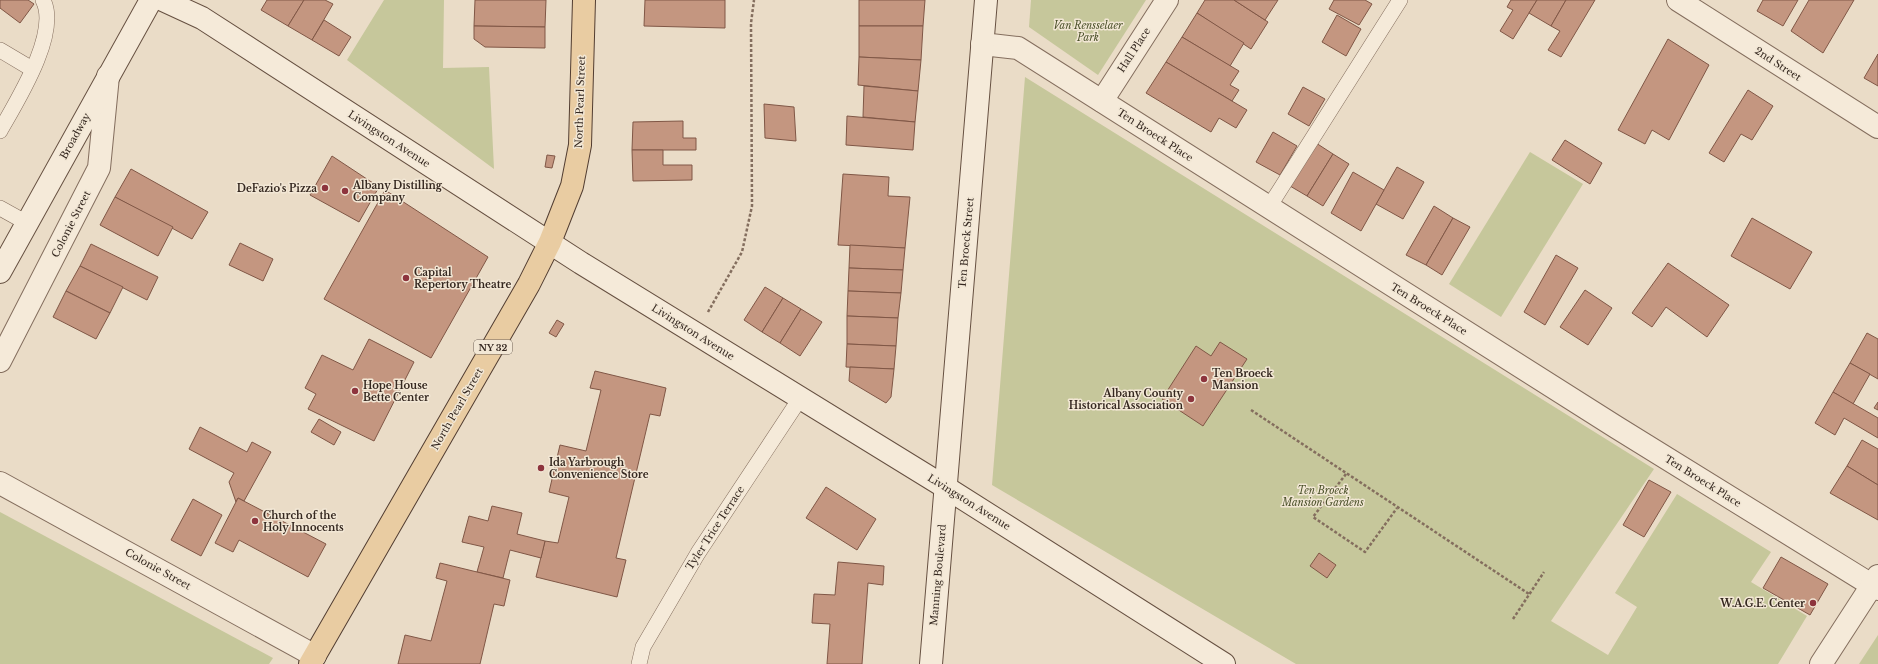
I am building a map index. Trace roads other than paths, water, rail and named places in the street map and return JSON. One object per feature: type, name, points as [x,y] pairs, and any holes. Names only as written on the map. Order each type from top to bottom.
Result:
[{"type":"main road","name":"North Pearl Street","points":[[313,660],[531,280],[550,242],[572,186],[580,145],[584,0]]},
{"type":"street","name":"Broadway","points":[[0,272],[151,0]]},
{"type":"street","name":"Livingston Avenue","points":[[163,0],[202,18],[550,242],[945,487],[1224,664]]},
{"type":"street","name":"Ten Broeck Street","points":[[945,487],[986,0]]},
{"type":"street","name":"Hall Place","points":[[1102,101],[1167,0]]},
{"type":"street","name":"2nd Street","points":[[1678,0],[1878,127]]},
{"type":"street","name":"Ten Broeck Place","points":[[982,44],[1018,48],[1616,427],[1876,583]]},
{"type":"street","name":"Colonie Street","points":[[0,361],[99,168],[108,76]]},
{"type":"street","name":"Colonie Street","points":[[0,484],[313,660]]},
{"type":"street","name":"Manning Boulevard","points":[[930,664],[945,487]]},
{"type":"street","points":[[1821,664],[1876,583]]},
{"type":"lane","points":[[0,131],[25,87],[46,32],[47,7],[43,0]]},
{"type":"lane","points":[[1269,208],[1400,0]]},
{"type":"lane","points":[[0,50],[32,69]]},
{"type":"lane","points":[[0,208],[27,223]]},
{"type":"lane","name":"Tyler Trice Terrace","points":[[639,664],[643,647],[698,554],[801,397]]},
{"type":"place","name":"DeFazio's Pizza","points":[[325,188]]},
{"type":"place","name":"Albany Distilling Company","points":[[345,191]]},
{"type":"place","name":"Capital Repertory Theatre","points":[[406,278]]},
{"type":"place","name":"Ten Broeck Mansion","points":[[1204,379]]},
{"type":"place","name":"Hope House Bette Center","points":[[355,391]]},
{"type":"place","name":"Albany County Historical Association","points":[[1191,399]]},
{"type":"place","name":"Ida Yarbrough Convenience Store","points":[[541,468]]},
{"type":"place","name":"Church of the Holy Innocents","points":[[255,521]]},
{"type":"place","name":"W.A.G.E. Center","points":[[1813,603]]},
{"type":"park label","name":"Van Rensselaer Park","points":[[1088,30]]},
{"type":"park label","name":"Ten Broeck Mansion Gardens","points":[[1323,496]]}]
